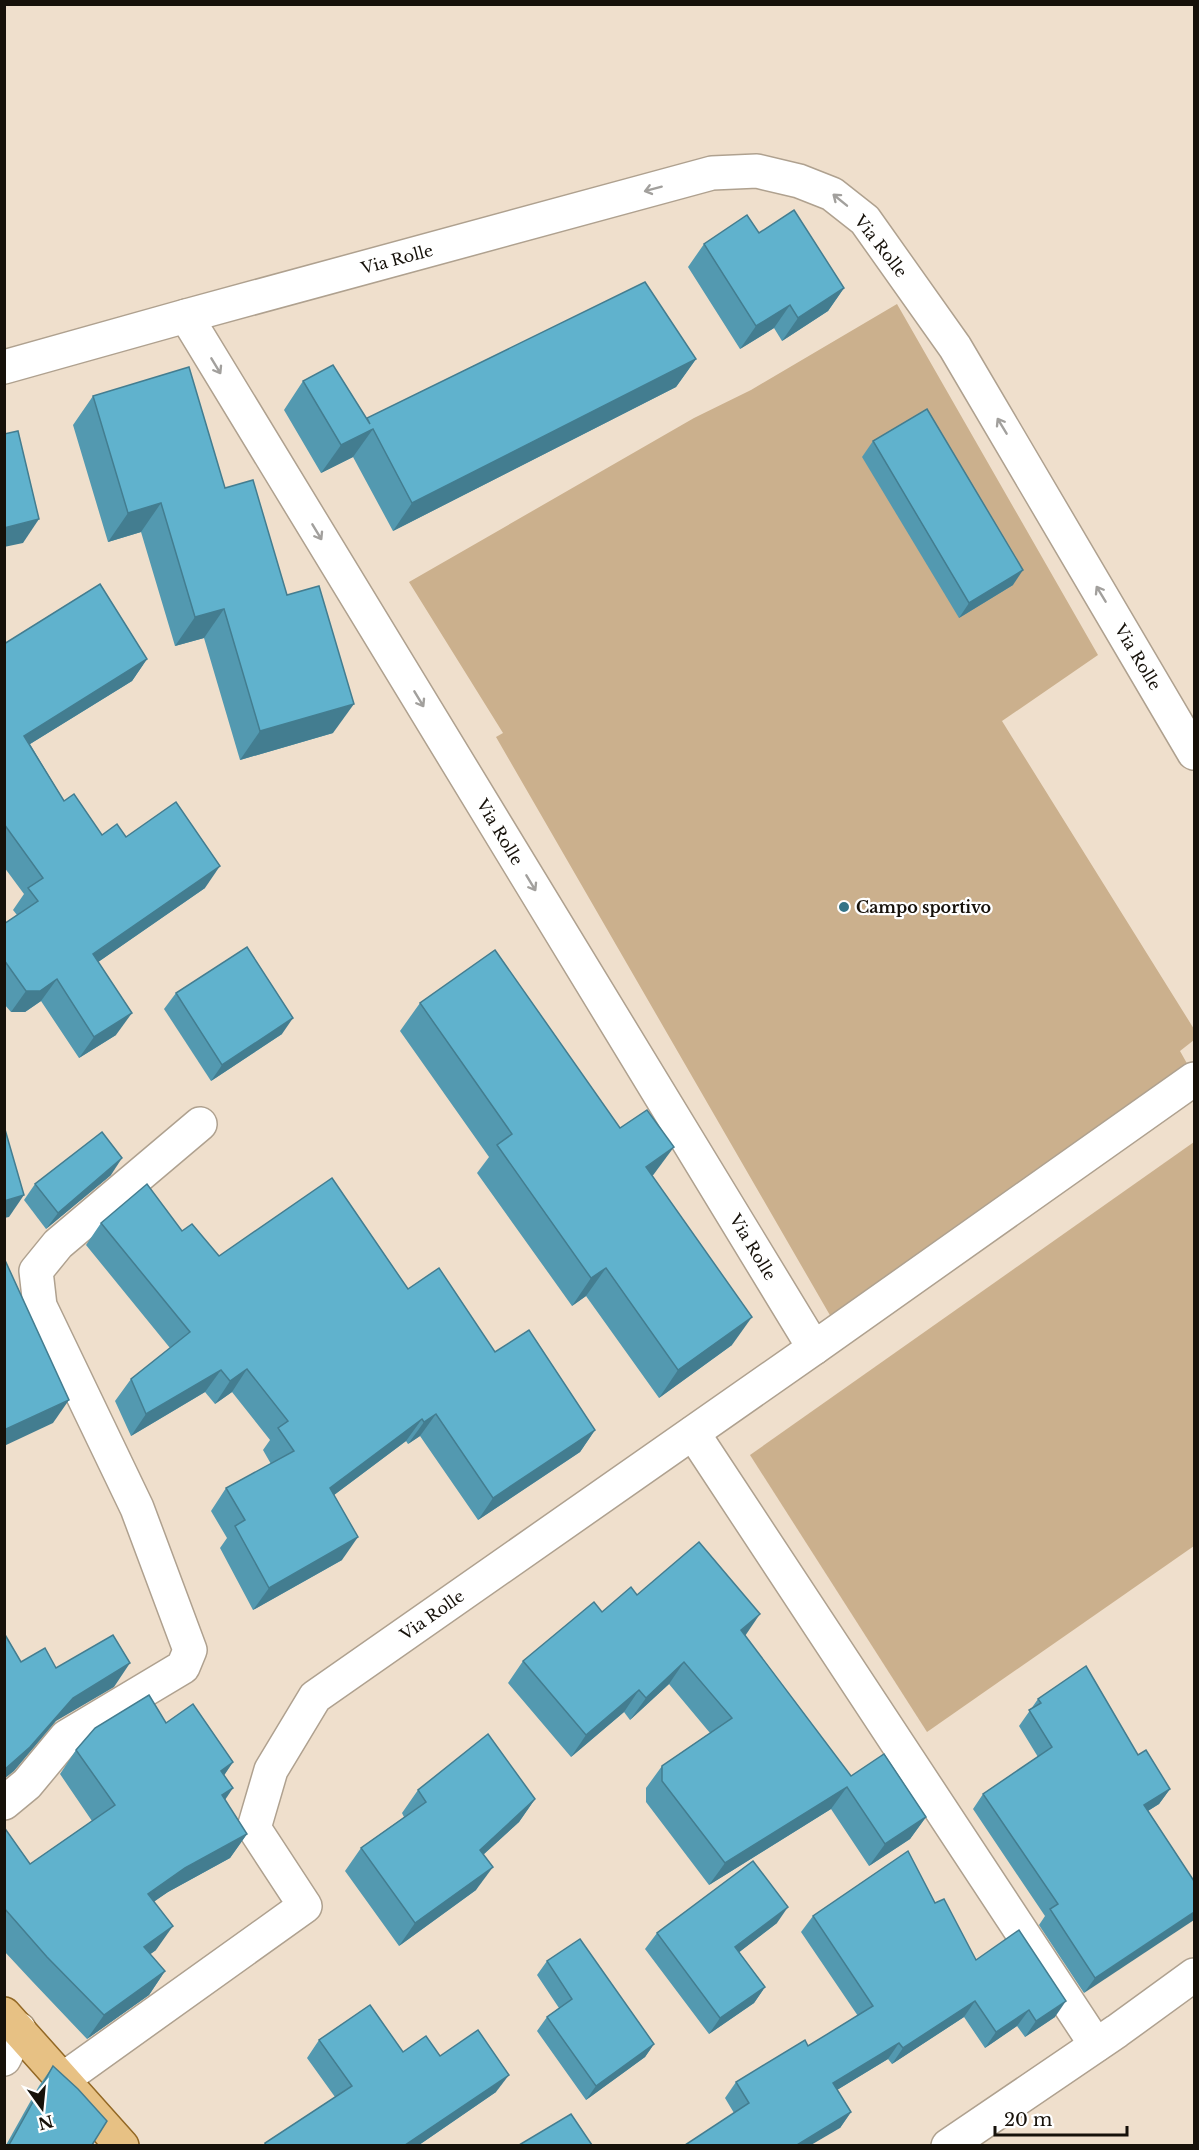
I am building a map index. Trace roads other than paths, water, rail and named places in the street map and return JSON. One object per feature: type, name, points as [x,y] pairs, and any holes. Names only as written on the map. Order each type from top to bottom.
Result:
[{"type":"main road","points":[[12,2021],[122,2145]]},
{"type":"street","name":"Via Rolle","points":[[4,368],[186,316],[712,173],[757,171],[799,181],[832,194],[865,220],[955,347],[1194,753]]},
{"type":"street","name":"Via Rolle","points":[[186,316],[814,1348]]},
{"type":"street","name":"Via Rolle","points":[[62,2080],[305,1906],[254,1828],[271,1770],[315,1697],[814,1348],[1194,1078]]},
{"type":"street","points":[[4,1803],[27,1784],[66,1737],[183,1667],[190,1650],[137,1508],[40,1306],[36,1272],[45,1257],[58,1244],[200,1124]]},
{"type":"street","points":[[693,1433],[1096,2045]]},
{"type":"street","points":[[948,2145],[1096,2045],[1194,1975]]},
{"type":"street","points":[[4,2059],[12,2021]]},
{"type":"place","name":"Campo sportivo","points":[[844,907]]}]
